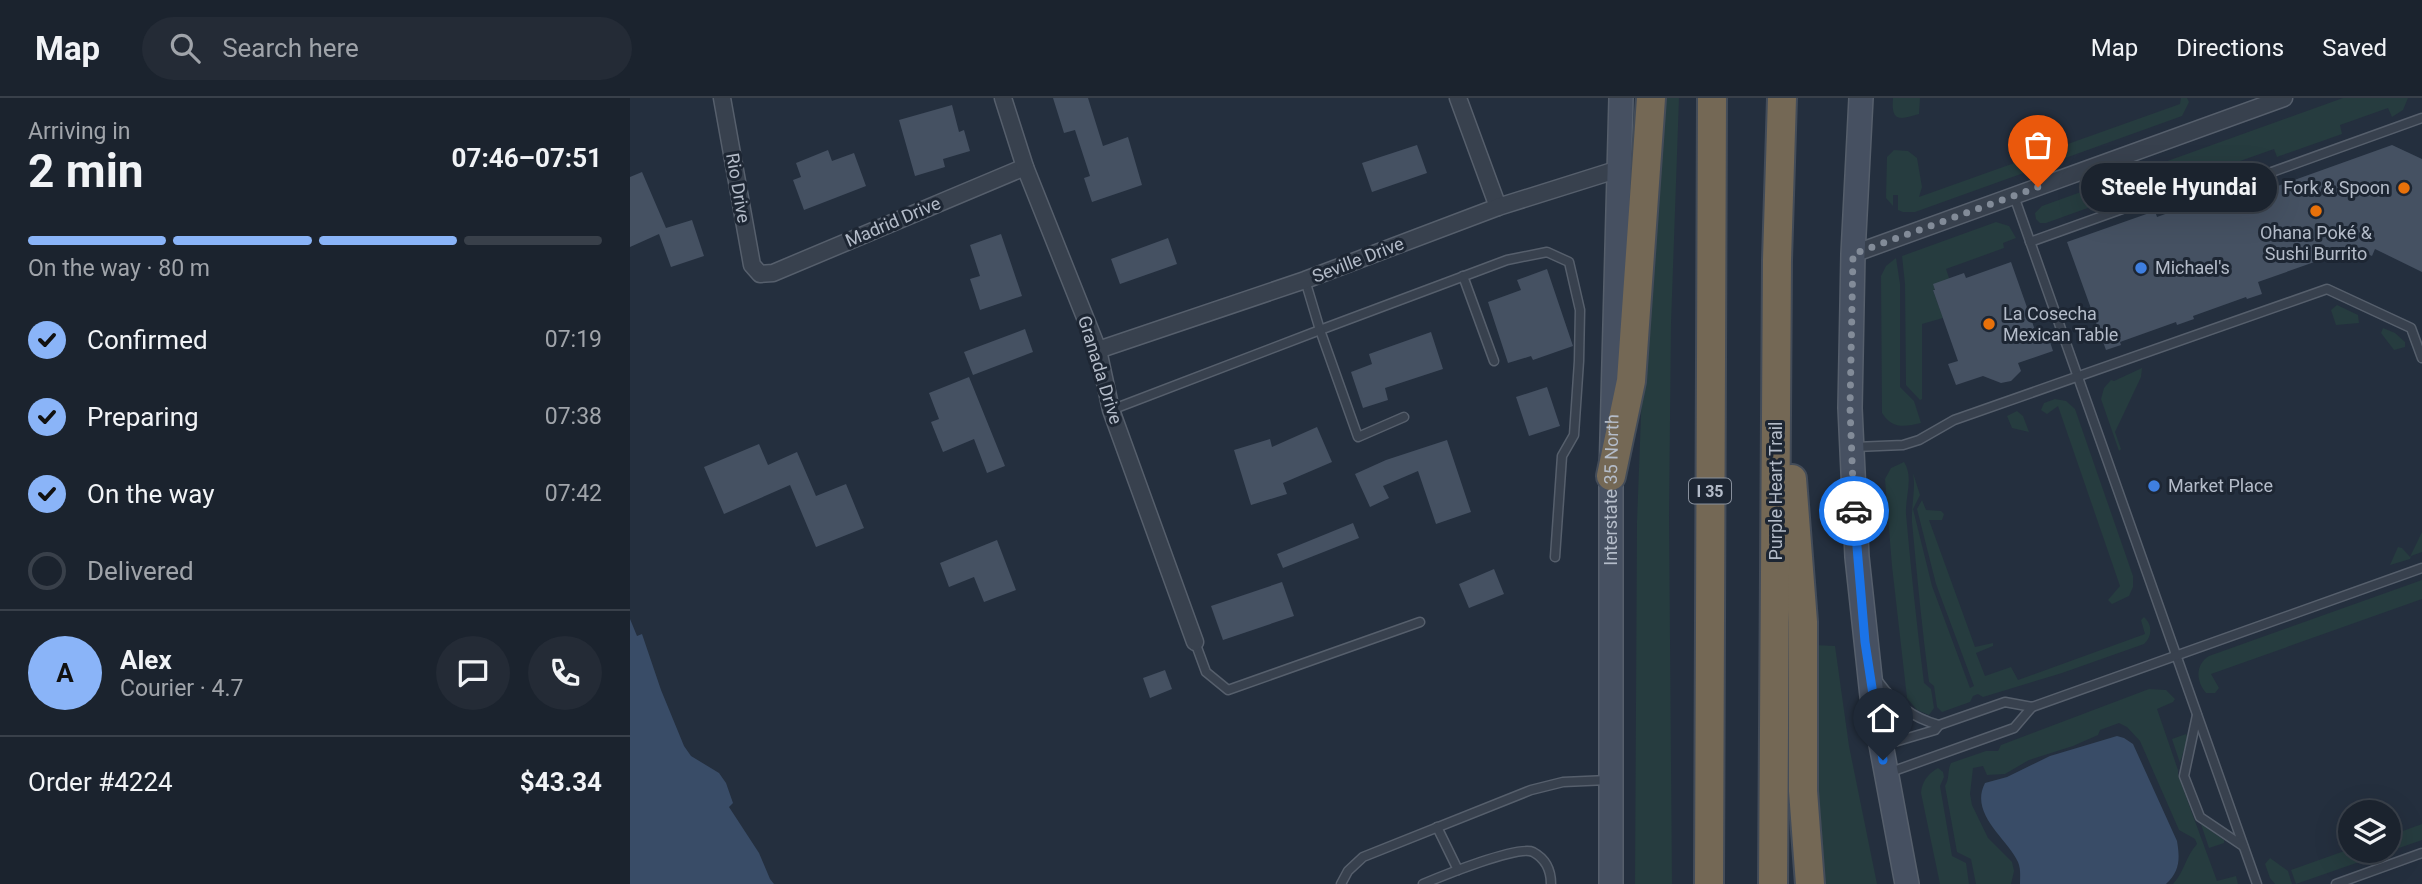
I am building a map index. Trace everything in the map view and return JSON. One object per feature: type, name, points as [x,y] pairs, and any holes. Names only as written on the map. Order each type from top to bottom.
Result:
[{"type":"highway","points":[[1611,476],[1631,381],[1651,98]]},
{"type":"highway","name":"I 35","points":[[1709,884],[1712,98]]},
{"type":"highway","name":"Purple Heart Trail","points":[[1773,884],[1777,260],[1782,98]]},
{"type":"highway","points":[[1777,260],[1803,622],[1803,791],[1810,884]]},
{"type":"main road","name":"Interstate 35 North","points":[[1611,884],[1611,476],[1621,98]]},
{"type":"main road","points":[[1861,98],[1853,254],[1852,447],[1857,557],[1868,667],[1885,774],[1907,884]]},
{"type":"street","name":"Rio Drive","points":[[722,98],[752,265],[760,274]]},
{"type":"street","name":"Granada Drive","points":[[1003,98],[1025,167],[1098,351],[1111,410],[1195,642]]},
{"type":"street","points":[[1458,98],[1498,208]]},
{"type":"street","points":[[1853,254],[2284,98]]},
{"type":"street","name":"Madrid Drive","points":[[760,274],[773,273],[1025,167]]},
{"type":"street","name":"Seville Drive","points":[[1098,351],[1305,280],[1498,208],[1619,169]]},
{"type":"lane","points":[[2030,242],[2150,199],[2202,191],[2221,184],[2234,186],[2422,118]]},
{"type":"lane","points":[[2014,196],[2257,884]]},
{"type":"lane","points":[[1111,410],[1507,260],[1548,252],[1569,262],[1580,310],[1580,361],[1574,435],[1562,456],[1555,557]]},
{"type":"lane","points":[[1463,276],[1494,361]]},
{"type":"lane","points":[[1305,280],[1358,437],[1404,417]]},
{"type":"lane","points":[[1852,447],[1912,443],[1954,420],[2327,289],[2411,328],[2422,358]]},
{"type":"lane","points":[[1885,774],[2014,728],[2032,707],[2422,568]]},
{"type":"lane","points":[[1195,642],[1206,672],[1228,690],[1420,622]]},
{"type":"lane","points":[[1868,667],[1900,707],[1926,722],[1939,725]]},
{"type":"lane","points":[[1881,746],[1935,730],[1939,725],[2005,702],[2032,707]]},
{"type":"lane","points":[[2197,715],[2184,772],[2197,813],[2203,820],[2244,846]]},
{"type":"lane","points":[[1341,884],[1348,871],[1363,857],[1531,790],[1563,782],[1611,780]]},
{"type":"lane","points":[[1437,827],[1458,870]]},
{"type":"lane","points":[[1423,884],[1518,851],[1532,851],[1543,861],[1551,872],[1551,884]]},
{"type":"lane","points":[[2336,884],[2422,853]]},
{"type":"green space","points":[[1662,98],[1679,98],[1671,324],[1669,516],[1672,884],[1635,884],[1637,522],[1645,309]]},
{"type":"green space","points":[[1893,98],[1920,98],[1919,114],[1898,117],[1893,111]]},
{"type":"green space","points":[[2181,98],[2187,98],[2189,102],[2182,116],[1915,212],[1898,210],[1898,195],[1893,195],[1893,206],[1886,198],[1887,157],[1894,150],[1908,151],[1917,158],[1922,187],[1919,197],[2180,104]]},
{"type":"green space","points":[[2343,98],[2408,98],[2403,110],[2392,117],[2388,108],[2340,125],[2342,134],[2277,157],[2274,149],[2226,166],[2228,175],[2200,185],[2143,188],[2046,223],[2040,223],[2036,219],[2035,213],[2042,206]]},
{"type":"green space","points":[[1996,222],[2009,226],[2016,238],[2003,243],[2004,248],[1946,269],[1951,284],[1933,290],[1943,318],[1922,324],[1920,400],[1906,385],[1905,284],[1902,256]]},
{"type":"green space","points":[[1896,258],[1900,284],[1900,387],[1914,401],[1921,423],[1904,426],[1890,422],[1882,413],[1881,276],[1886,266]]},
{"type":"green space","points":[[2337,305],[2358,315],[2359,323],[2336,325],[2331,310]]},
{"type":"green space","points":[[2383,328],[2395,333],[2405,342],[2405,347],[2394,350],[2381,333]]},
{"type":"green space","points":[[2142,368],[2141,377],[2115,432],[2121,449],[2119,451],[2101,399],[2104,388],[2111,380]]},
{"type":"green space","points":[[2055,399],[2066,401],[2075,409],[2133,576],[2133,587],[2129,596],[2112,604],[2108,600],[2120,586],[2058,406],[2047,414],[2041,410],[2044,403]]},
{"type":"green space","points":[[2017,411],[2023,416],[2029,432],[2012,428],[2007,416]]},
{"type":"green space","points":[[1904,462],[1908,474],[1906,514],[1921,662],[1924,683],[1931,689],[1934,708],[1929,715],[1917,710],[1907,698],[1892,566],[1885,479],[1891,468]]},
{"type":"green space","points":[[1913,473],[1920,495],[1913,509],[1932,586],[1970,688],[1974,686],[1936,584],[1917,509],[1922,500],[1926,510],[1941,511],[1944,514],[1942,520],[1929,520],[1975,647],[1993,643],[1993,646],[1976,653],[1985,676],[2011,667],[2018,680],[2145,634],[2141,620],[2144,617],[2150,630],[2147,641],[2062,673],[1983,697],[1978,694],[1973,696],[1970,702],[1942,712],[1937,707],[1934,686],[1929,682],[1926,662],[1912,522]]},
{"type":"green space","points":[[2422,532],[2422,552],[2410,559],[2390,565],[2398,547],[2410,557]]},
{"type":"green space","points":[[2422,580],[2422,599],[2211,674],[2219,688],[2215,693],[2206,693],[2200,683],[2199,668],[2209,656]]},
{"type":"green space","points":[[1814,645],[1835,646],[1849,746],[1877,884],[1825,884],[1816,753]]},
{"type":"green space","points":[[2149,689],[2166,690],[2175,699],[2157,709],[2178,775],[2217,881],[2236,876],[2238,884],[2173,884],[2197,844],[2195,839],[2179,830],[2140,741],[2127,727],[2119,723],[2100,730],[2098,735],[2073,746],[2029,760],[2005,774],[1987,775],[1983,766],[1973,768],[1970,794],[1972,805],[1988,838],[2012,862],[2014,871],[2011,884],[1976,884],[1971,859],[1957,852],[1945,786],[1951,763],[1986,751],[1998,751],[2001,745]]},
{"type":"green space","points":[[2186,734],[2188,737],[2180,763],[2172,739]]},
{"type":"green space","points":[[1938,768],[1944,777],[1940,786],[1952,856],[1966,863],[1969,884],[1940,884],[1921,793],[1926,778]]},
{"type":"green space","points":[[2201,824],[2224,840],[2224,843],[2209,848]]},
{"type":"green space","points":[[2422,824],[2422,840],[2401,847],[2401,832]]},
{"type":"green space","points":[[2338,853],[2338,863],[2356,863],[2296,884],[2291,870]]},
{"type":"green space","points":[[2270,858],[2288,871],[2292,884],[2275,884],[2265,864]]},
{"type":"water","points":[[630,619],[637,636],[642,634],[684,746],[691,756],[719,773],[726,783],[733,803],[729,807],[759,853],[774,884],[630,884]]},
{"type":"water","points":[[2117,736],[2133,744],[2177,841],[2179,859],[2174,874],[2166,884],[2020,884],[2018,862],[1991,825],[1982,805],[1981,794],[1985,783],[2007,777],[2050,756]]},
{"type":"building","points":[[1053,98],[1088,98],[1103,146],[1128,137],[1142,185],[1092,202],[1084,178],[1090,176],[1075,130],[1064,133]]},
{"type":"building","points":[[952,105],[959,132],[964,130],[970,151],[943,159],[945,167],[915,176],[899,120]]},
{"type":"building","points":[[1417,145],[1427,173],[1372,192],[1362,163]]},
{"type":"building","points":[[2392,145],[2422,159],[2422,272],[2375,249],[2372,256],[2354,248],[2258,282],[2262,294],[2247,299],[2246,297],[2193,316],[2194,319],[2177,325],[2176,322],[2120,342],[2121,345],[2106,350],[2067,242],[2155,211],[2157,217],[2226,192],[2230,203]]},
{"type":"building","points":[[828,150],[832,161],[854,153],[866,186],[804,210],[793,180],[801,177],[796,163]]},
{"type":"building","points":[[642,172],[666,228],[692,220],[704,256],[671,267],[659,234],[630,247],[630,177]]},
{"type":"building","points":[[1001,234],[1022,296],[980,310],[970,279],[980,276],[970,245]]},
{"type":"building","points":[[1168,238],[1177,264],[1120,284],[1111,259]]},
{"type":"building","name":"La Cosecha Mexican Table","points":[[2011,262],[2036,333],[2046,330],[2053,351],[2018,363],[2021,371],[2011,381],[2001,383],[1983,376],[1956,385],[1948,364],[1958,361],[1933,284],[1964,273],[1966,278]]},
{"type":"building","points":[[1547,269],[1573,346],[1533,360],[1531,356],[1508,363],[1488,302],[1521,290],[1517,280]]},
{"type":"building","points":[[1025,329],[1033,352],[973,375],[964,352]]},
{"type":"building","points":[[1431,332],[1443,369],[1385,388],[1388,400],[1363,408],[1351,372],[1372,364],[1369,354]]},
{"type":"building","points":[[969,377],[1005,466],[987,473],[974,439],[943,452],[931,422],[939,419],[929,393]]},
{"type":"building","points":[[1547,387],[1560,426],[1529,436],[1516,397]]},
{"type":"building","points":[[1317,427],[1332,462],[1283,483],[1287,494],[1251,505],[1234,450],[1270,439],[1272,447]]},
{"type":"building","points":[[1447,440],[1471,512],[1436,524],[1418,471],[1383,486],[1389,498],[1370,507],[1355,474],[1386,460]]},
{"type":"building","points":[[759,444],[768,465],[797,452],[816,496],[846,484],[864,528],[816,547],[790,485],[724,514],[704,467]]},
{"type":"building","points":[[1353,523],[1359,538],[1283,568],[1277,554]]},
{"type":"building","points":[[997,540],[1016,590],[984,602],[974,577],[949,587],[940,563]]},
{"type":"building","points":[[1494,569],[1504,594],[1469,608],[1459,584]]},
{"type":"building","points":[[1282,582],[1294,616],[1223,640],[1211,606]]},
{"type":"building","points":[[1165,670],[1172,689],[1150,698],[1143,678]]},
{"type":"way so far","points":[[1854,511],[1850,408],[1853,254],[2038,187]]},
{"type":"place","name":"Steele Hyundai","points":[[2038,187]]},
{"type":"place","name":"Fork & Spoon","points":[[2404,188]]},
{"type":"place","name":"Ohana Poké & Sushi Burrito","points":[[2316,211]]},
{"type":"place","name":"Michael's","points":[[2141,268]]},
{"type":"place","name":"La Cosecha Mexican Table","points":[[1989,324]]},
{"type":"place","name":"Market Place","points":[[2154,486]]},
{"type":"route","points":[[1854,511],[1865,642],[1883,760]]}]
